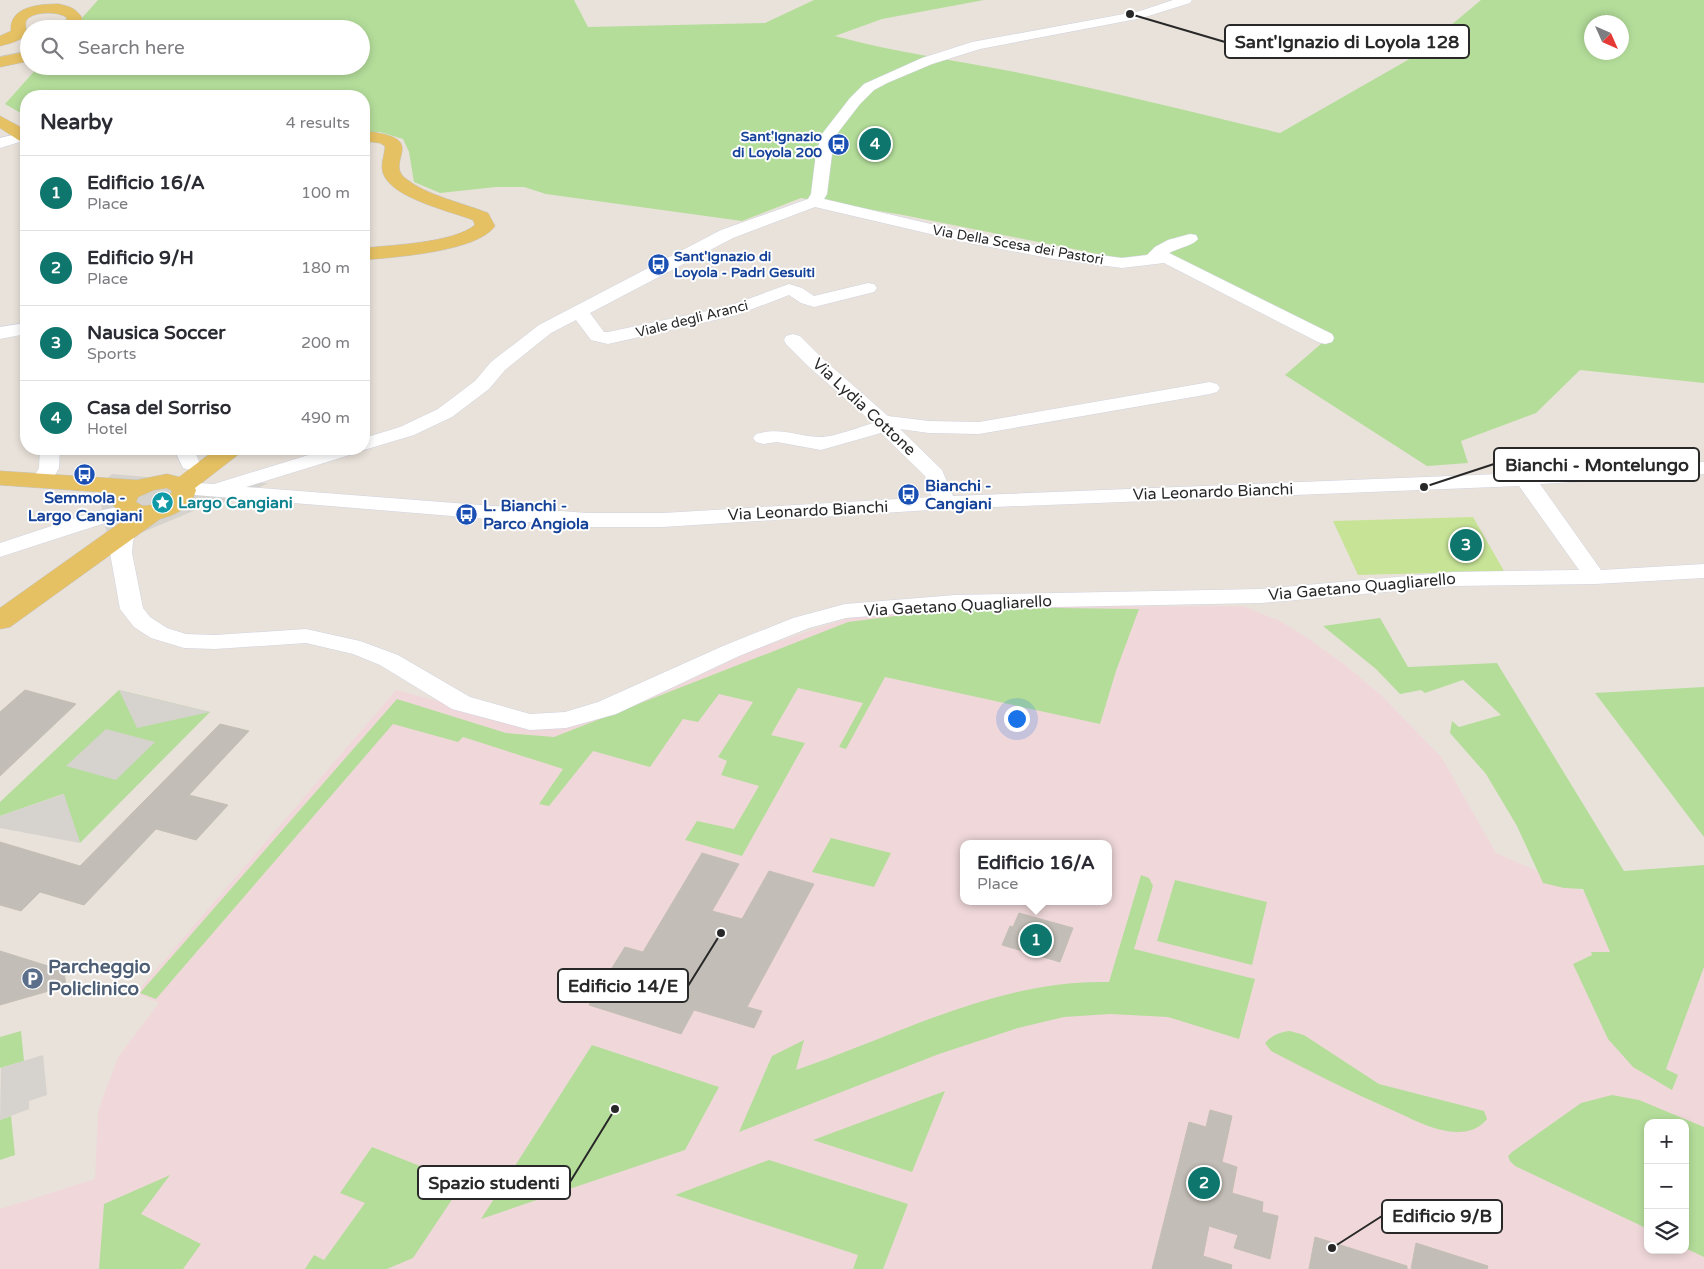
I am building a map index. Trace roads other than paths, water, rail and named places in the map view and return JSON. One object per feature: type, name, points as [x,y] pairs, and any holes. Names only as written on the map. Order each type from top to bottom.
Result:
[{"type":"main road","points":[[0,42],[18,33],[18,22],[22,16],[42,10],[59,9],[70,12],[75,18],[74,20]]},
{"type":"main road","points":[[0,62],[20,58]]},
{"type":"main road","points":[[0,121],[20,133]]},
{"type":"main road","points":[[370,137],[384,138],[394,144],[390,161],[394,177],[404,186],[481,217],[485,226],[476,235],[456,241],[370,253]]},
{"type":"main road","points":[[0,621],[167,489],[221,455]]},
{"type":"main road","points":[[0,478],[167,489]]},
{"type":"street","points":[[370,442],[408,431],[445,413],[482,385],[498,366],[545,329],[727,234],[814,202],[819,194],[824,154],[829,134],[855,101],[869,87],[927,62],[977,45],[1142,14],[1186,0]]},
{"type":"street","points":[[0,143],[20,138]]},
{"type":"street","name":"Via Della Scesa dei Pastori","points":[[814,202],[969,238],[1054,254],[1122,263],[1168,258],[1325,338]]},
{"type":"street","points":[[1153,259],[1162,249],[1175,242],[1190,239]]},
{"type":"street","name":"Viale degli Aranci","points":[[579,311],[598,336],[608,338],[731,311],[789,289],[797,291],[806,300],[814,302],[868,288]]},
{"type":"street","name":"Via Lydia Cottone","points":[[792,340],[884,423],[935,474],[945,503]]},
{"type":"street","points":[[763,438],[777,436],[821,444],[884,423],[929,427],[979,428],[1210,388]]},
{"type":"street","points":[[43,480],[49,468],[50,455]]},
{"type":"street","points":[[0,550],[102,518],[167,489],[208,491],[329,455]]},
{"type":"street","name":"Via Leonardo Bianchi","points":[[208,491],[587,520],[663,520],[945,503],[1525,478],[1704,468]]},
{"type":"street","points":[[1525,478],[1595,577]]},
{"type":"street","name":"Via Gaetano Quagliarello","points":[[167,489],[122,541],[121,553],[132,609],[142,622],[159,633],[184,641],[215,642],[306,636],[360,648],[389,660],[461,703],[530,722],[566,720],[607,708],[731,651],[802,623],[845,611],[955,602],[1261,596],[1453,580],[1595,577],[1704,571]]},
{"type":"place","name":"Sant'Ignazio di Loyola 128","points":[[1130,14]]},
{"type":"place","name":"Sant'Ignazio di Loyola 200","points":[[838,144]]},
{"type":"place","name":"Casa del Sorriso","points":[[875,144]]},
{"type":"place","name":"Sant'Ignazio di Loyola - Padri Gesuiti","points":[[658,264]]},
{"type":"place","name":"Semmola - Largo Cangiani","points":[[85,474]]},
{"type":"place","name":"Bianchi - Montelungo","points":[[1424,487]]},
{"type":"place","name":"Bianchi - Cangiani","points":[[909,495]]},
{"type":"place","name":"Largo Cangiani","points":[[162,503]]},
{"type":"place","name":"L. Bianchi - Parco Angiola","points":[[467,515]]},
{"type":"place","name":"Nausica Soccer","points":[[1466,545]]},
{"type":"place","name":"Edificio 14/E","points":[[721,933]]},
{"type":"place","name":"Edificio 16/A","points":[[1036,940]]},
{"type":"place","name":"Parcheggio Policlinico","points":[[32,978]]},
{"type":"place","name":"Spazio studenti","points":[[615,1109]]},
{"type":"place","name":"Edificio 9/H","points":[[1204,1183]]},
{"type":"place","name":"Edificio 9/B","points":[[1332,1248]]}]
